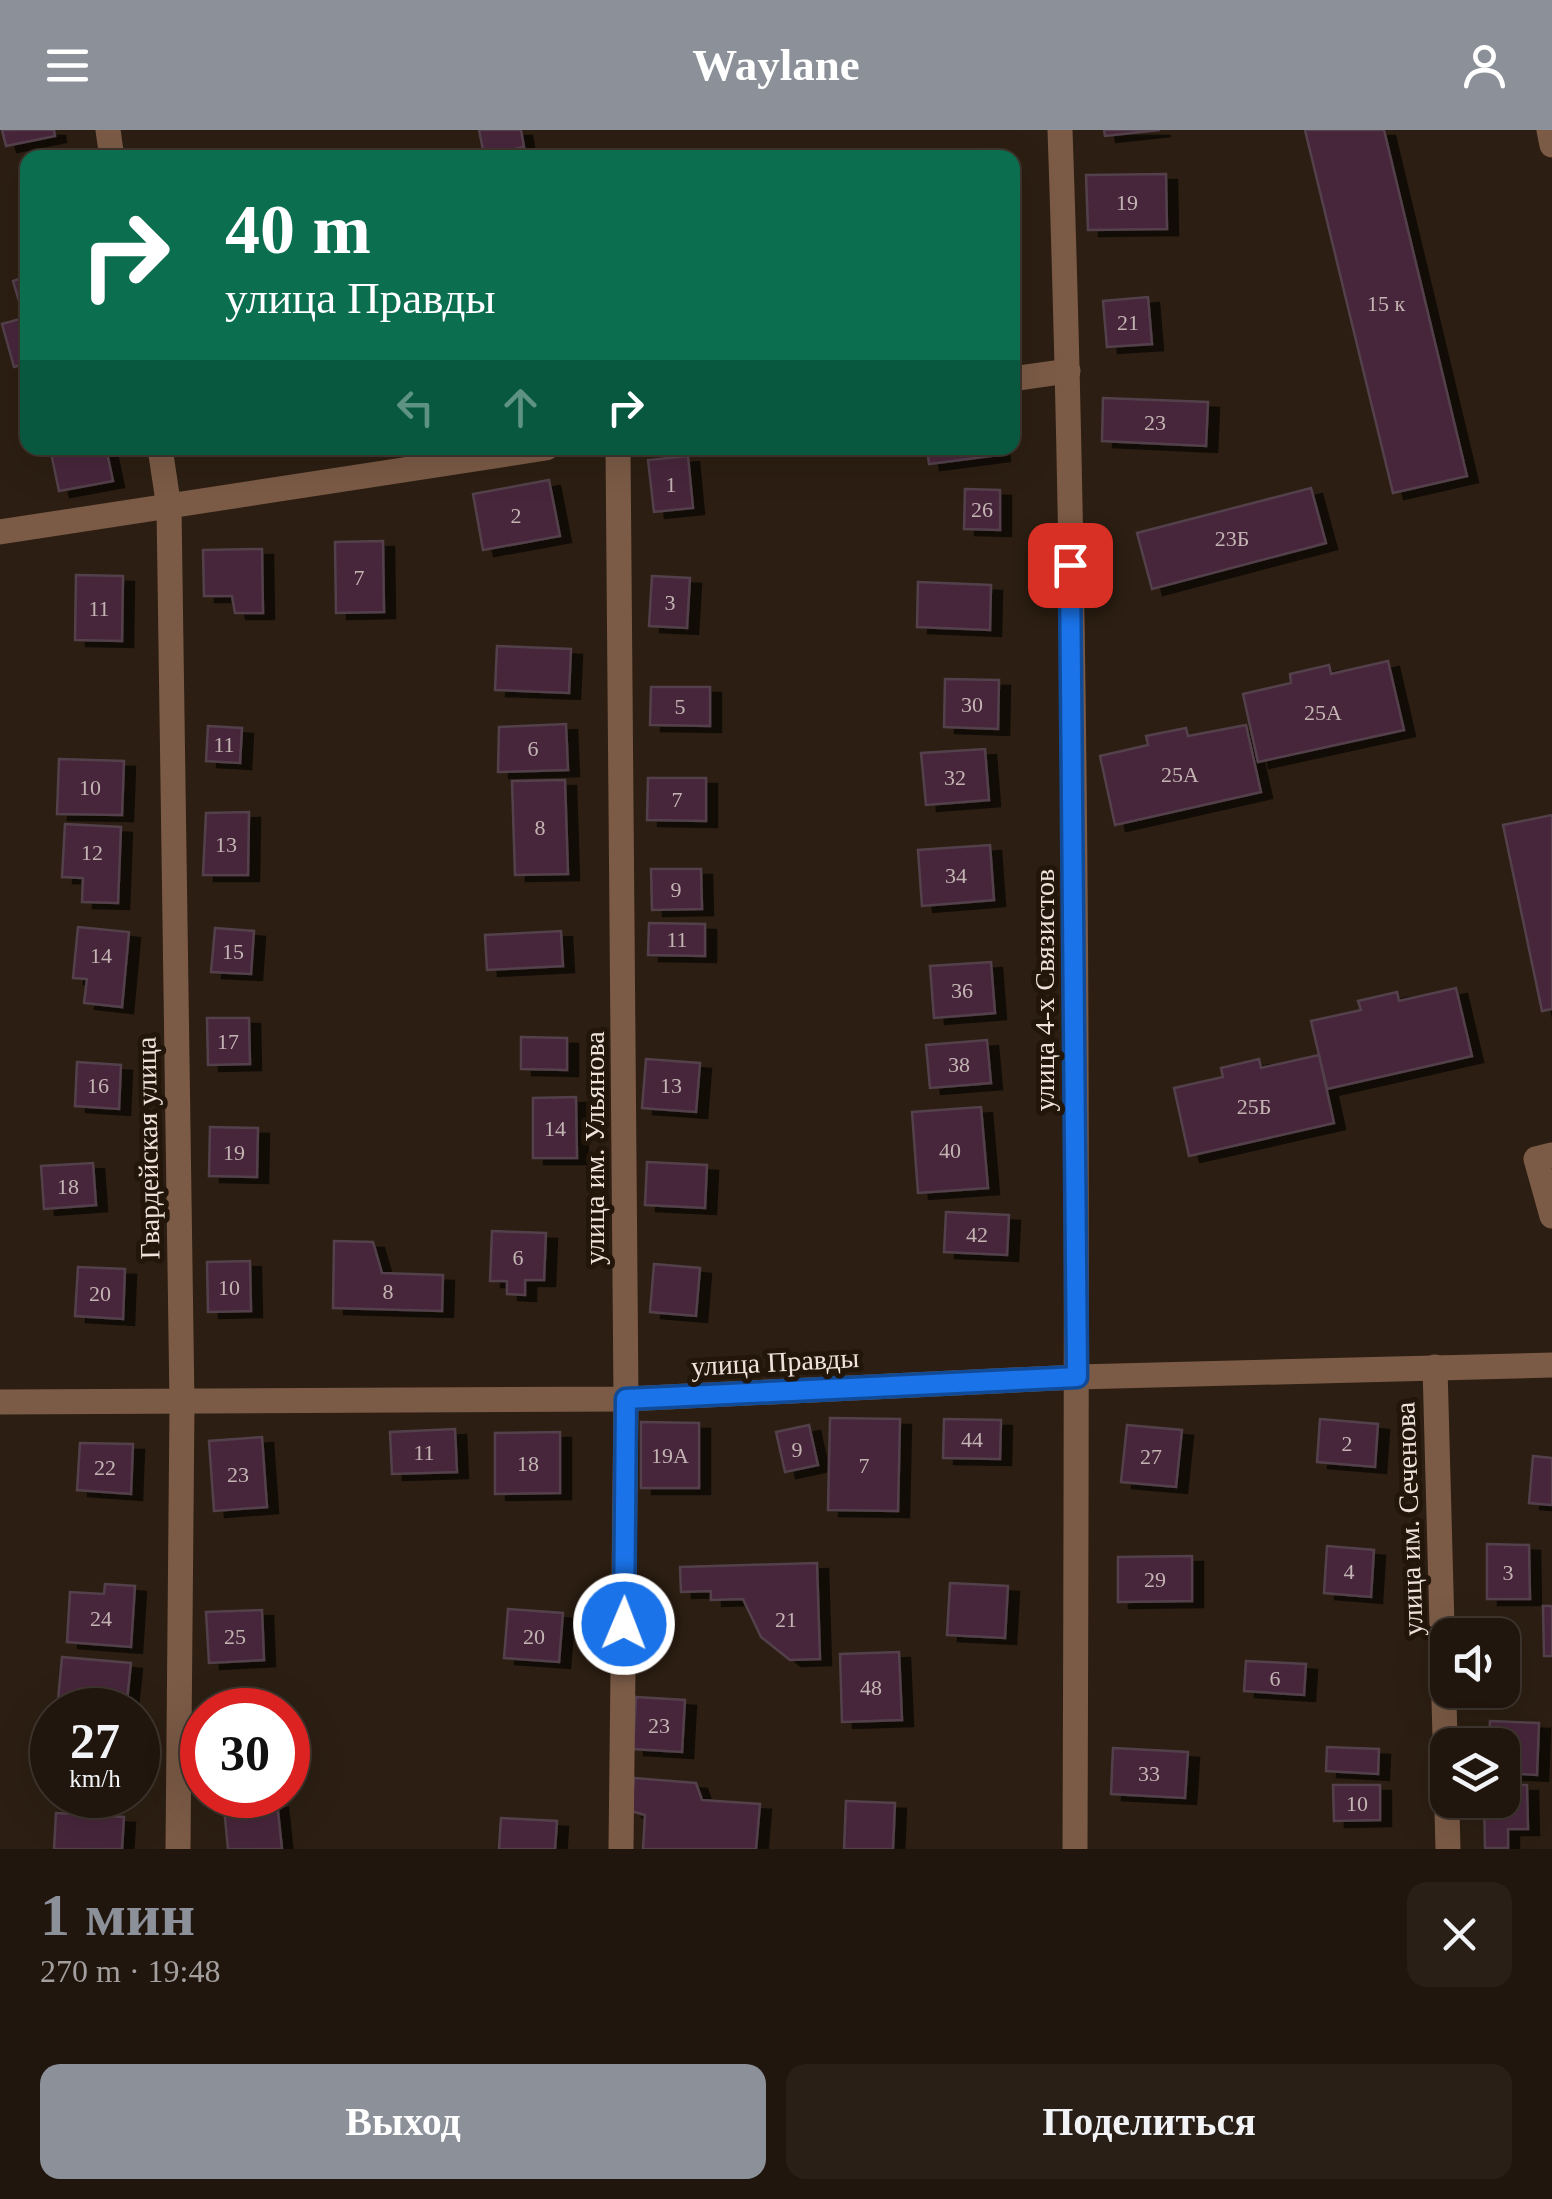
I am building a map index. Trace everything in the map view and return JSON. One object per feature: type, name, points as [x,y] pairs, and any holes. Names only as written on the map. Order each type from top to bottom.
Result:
[{"type":"street","name":"улица 4-х Связистов","points":[[1060,130],[1068,372],[1077,1377],[1075,1849]]},
{"type":"street","points":[[1548,130],[1552,144]]},
{"type":"street","points":[[1020,379],[1068,372]]},
{"type":"street","name":"Гвардейская улица","points":[[161,455],[170,508],[182,1404],[178,1849]]},
{"type":"street","points":[[0,532],[502,455]]},
{"type":"street","name":"улица им. Ульянова","points":[[618,455],[626,1399],[622,1849]]},
{"type":"street","points":[[1552,1155],[1536,1158],[1552,1216]]},
{"type":"street","name":"улица Правды","points":[[0,1402],[626,1399],[1077,1377],[1552,1365]]},
{"type":"street","name":"улица им. Сеченова","points":[[1435,1367],[1448,1849]]},
{"type":"building","points":[[2,130],[54,130],[55,136],[6,146]]},
{"type":"building","points":[[479,130],[521,130],[524,147],[483,150]]},
{"type":"building","points":[[1104,130],[1160,130],[1105,136]]},
{"type":"building","points":[[1305,130],[1384,130],[1467,476],[1393,493]]},
{"type":"building","points":[[1166,174],[1167,229],[1088,230],[1086,175]]},
{"type":"building","points":[[20,279],[20,305],[13,281]]},
{"type":"building","points":[[1148,297],[1152,344],[1107,347],[1103,301]]},
{"type":"building","points":[[20,319],[20,365],[14,367],[2,324]]},
{"type":"building","points":[[1103,398],[1208,402],[1206,446],[1102,441]]},
{"type":"building","points":[[51,455],[107,455],[113,481],[59,491]]},
{"type":"building","points":[[928,455],[999,455],[929,464]]},
{"type":"building","points":[[688,456],[693,508],[654,512],[648,460]]},
{"type":"building","points":[[549,480],[560,536],[483,550],[473,494]]},
{"type":"building","points":[[1311,488],[1326,543],[1152,589],[1137,533]]},
{"type":"building","points":[[965,489],[1000,490],[1000,530],[964,529]]},
{"type":"building","points":[[383,541],[384,612],[336,613],[335,542]]},
{"type":"building","points":[[262,549],[263,613],[235,613],[232,596],[204,596],[203,550]]},
{"type":"building","points":[[76,575],[123,576],[122,641],[75,640]]},
{"type":"building","points":[[652,576],[690,578],[687,628],[649,626]]},
{"type":"building","points":[[918,582],[991,585],[990,630],[917,627]]},
{"type":"building","points":[[497,646],[571,649],[569,693],[495,690]]},
{"type":"building","points":[[1388,661],[1404,730],[1258,762],[1243,694],[1291,683],[1290,674],[1329,665],[1331,674]]},
{"type":"building","points":[[945,679],[999,680],[998,729],[944,727]]},
{"type":"building","points":[[651,687],[710,687],[710,726],[650,725]]},
{"type":"building","points":[[566,724],[568,770],[498,772],[499,727]]},
{"type":"building","points":[[1246,725],[1261,792],[1115,825],[1100,756],[1148,745],[1146,736],[1186,728],[1188,736]]},
{"type":"building","points":[[208,726],[242,728],[240,763],[206,761]]},
{"type":"building","points":[[985,749],[989,800],[926,805],[921,753]]},
{"type":"building","points":[[59,759],[124,761],[122,815],[57,814]]},
{"type":"building","points":[[648,778],[706,778],[706,821],[647,820]]},
{"type":"building","points":[[565,780],[568,874],[515,875],[512,781]]},
{"type":"building","points":[[249,812],[248,875],[203,875],[206,813]]},
{"type":"building","points":[[1552,815],[1552,1009],[1542,1011],[1503,825]]},
{"type":"building","points":[[65,824],[121,827],[118,903],[82,902],[83,878],[62,877]]},
{"type":"building","points":[[990,845],[994,900],[922,906],[918,850]]},
{"type":"building","points":[[651,869],[701,869],[702,909],[652,910]]},
{"type":"building","points":[[649,923],[705,924],[705,956],[648,955]]},
{"type":"building","points":[[78,927],[129,932],[122,1007],[84,1003],[87,979],[73,978]]},
{"type":"building","points":[[215,928],[254,931],[251,974],[211,972]]},
{"type":"building","points":[[561,931],[563,966],[487,970],[485,935]]},
{"type":"building","points":[[991,962],[995,1013],[934,1018],[930,966]]},
{"type":"building","points":[[1456,988],[1472,1056],[1327,1089],[1311,1021],[1361,1010],[1358,1001],[1397,992],[1399,1001]]},
{"type":"building","points":[[207,1018],[249,1018],[250,1064],[208,1065]]},
{"type":"building","points":[[521,1037],[567,1038],[567,1070],[521,1069]]},
{"type":"building","points":[[987,1040],[991,1083],[930,1088],[926,1045]]},
{"type":"building","points":[[1319,1055],[1334,1123],[1189,1156],[1174,1088],[1223,1077],[1221,1068],[1259,1059],[1261,1068]]},
{"type":"building","points":[[646,1059],[700,1063],[696,1112],[642,1108]]},
{"type":"building","points":[[77,1062],[121,1065],[119,1109],[75,1106]]},
{"type":"building","points":[[576,1097],[577,1158],[533,1158],[533,1098]]},
{"type":"building","points":[[981,1107],[988,1188],[918,1193],[912,1112]]},
{"type":"building","points":[[210,1127],[258,1128],[257,1177],[209,1176]]},
{"type":"building","points":[[647,1162],[707,1165],[705,1208],[645,1205]]},
{"type":"building","points":[[93,1163],[96,1205],[44,1209],[41,1166]]},
{"type":"building","points":[[946,1212],[1009,1215],[1007,1255],[944,1252]]},
{"type":"building","points":[[492,1231],[546,1233],[544,1280],[525,1280],[525,1295],[507,1294],[507,1281],[490,1281]]},
{"type":"building","points":[[334,1241],[373,1242],[382,1273],[443,1275],[442,1311],[333,1308]]},
{"type":"building","points":[[250,1261],[251,1311],[208,1312],[207,1262]]},
{"type":"building","points":[[654,1264],[700,1268],[696,1316],[650,1312]]},
{"type":"building","points":[[78,1267],[125,1269],[123,1319],[75,1316]]},
{"type":"building","points":[[830,1418],[900,1419],[898,1511],[828,1510]]},
{"type":"building","points":[[944,1419],[1001,1420],[1000,1459],[943,1458]]},
{"type":"building","points":[[1320,1419],[1378,1424],[1375,1467],[1317,1462]]},
{"type":"building","points":[[641,1422],[699,1423],[699,1488],[641,1488]]},
{"type":"building","points":[[809,1425],[818,1465],[785,1472],[776,1432]]},
{"type":"building","points":[[1127,1425],[1182,1430],[1176,1487],[1121,1482]]},
{"type":"building","points":[[455,1429],[457,1472],[392,1474],[390,1432]]},
{"type":"building","points":[[560,1432],[560,1493],[495,1494],[495,1433]]},
{"type":"building","points":[[262,1437],[267,1507],[214,1511],[209,1441]]},
{"type":"building","points":[[80,1443],[133,1444],[131,1494],[77,1490]]},
{"type":"building","points":[[1533,1456],[1552,1458],[1552,1505],[1529,1503]]},
{"type":"building","points":[[1487,1544],[1529,1545],[1530,1599],[1487,1599]]},
{"type":"building","points":[[1327,1546],[1374,1550],[1371,1597],[1324,1593]]},
{"type":"building","points":[[1192,1556],[1192,1601],[1118,1602],[1118,1557]]},
{"type":"building","points":[[817,1563],[820,1659],[790,1660],[761,1637],[743,1599],[711,1600],[711,1591],[681,1592],[680,1567]]},
{"type":"building","points":[[950,1583],[1008,1586],[1005,1638],[947,1635]]},
{"type":"building","points":[[105,1584],[135,1586],[131,1647],[67,1642],[70,1592],[104,1594]]},
{"type":"building","points":[[1543,1606],[1552,1606],[1552,1656],[1544,1656]]},
{"type":"building","points":[[508,1609],[563,1613],[559,1662],[504,1658]]},
{"type":"building","points":[[262,1610],[264,1660],[209,1663],[206,1612]]},
{"type":"building","points":[[899,1652],[902,1720],[842,1722],[840,1654]]},
{"type":"building","points":[[62,1657],[131,1663],[128,1688],[59,1688]]},
{"type":"building","points":[[1246,1661],[1306,1664],[1304,1695],[1244,1691]]},
{"type":"building","points":[[636,1697],[685,1700],[682,1752],[633,1749]]},
{"type":"building","points":[[1490,1721],[1539,1723],[1537,1775],[1520,1774],[1520,1728],[1490,1728]]},
{"type":"building","points":[[1327,1747],[1379,1749],[1378,1774],[1326,1771]]},
{"type":"building","points":[[1113,1748],[1188,1752],[1185,1798],[1111,1794]]},
{"type":"building","points":[[634,1778],[696,1783],[702,1800],[760,1804],[756,1849],[643,1849],[645,1815],[631,1811]]},
{"type":"building","points":[[1333,1785],[1380,1785],[1380,1820],[1334,1821]]},
{"type":"building","points":[[1520,1785],[1527,1785],[1528,1829],[1508,1829],[1508,1848],[1485,1848],[1484,1818],[1520,1818]]},
{"type":"building","points":[[846,1801],[895,1803],[893,1849],[844,1849]]},
{"type":"building","points":[[56,1818],[124,1818],[122,1849],[54,1849]]},
{"type":"building","points":[[225,1818],[279,1818],[282,1849],[228,1849]]},
{"type":"building","points":[[501,1818],[557,1821],[555,1849],[499,1849]]},
{"type":"route","points":[[624,1624],[626,1399],[1077,1377],[1070,565]]}]
